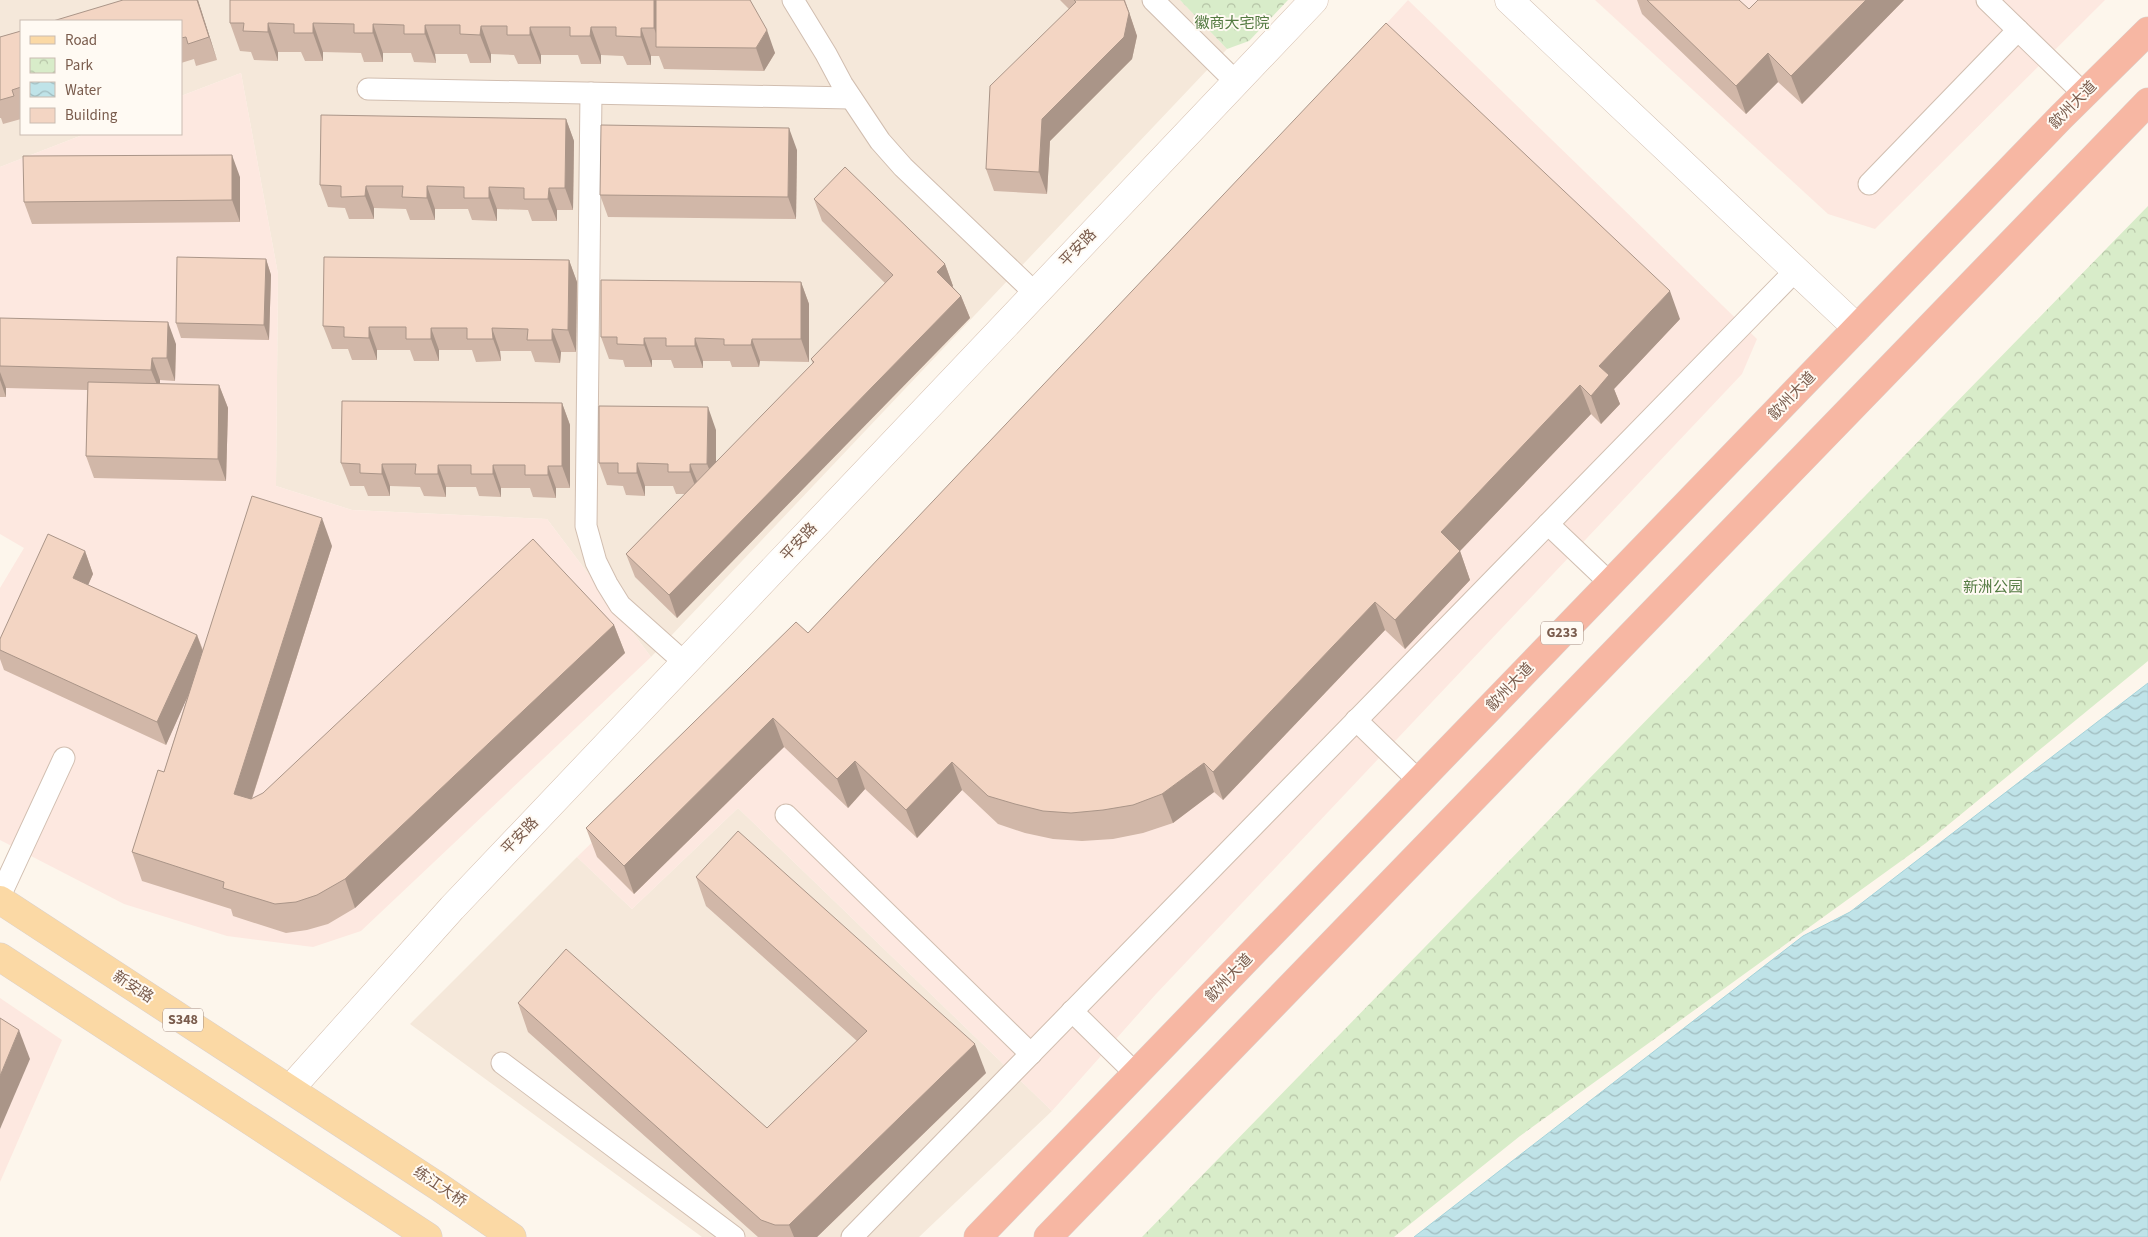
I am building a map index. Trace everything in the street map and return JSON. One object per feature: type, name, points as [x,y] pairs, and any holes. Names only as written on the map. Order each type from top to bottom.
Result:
[{"type":"highway","name":"歙州大道","points":[[978,1237],[1857,328],[2148,30]]},
{"type":"highway","points":[[1048,1237],[2148,102]]},
{"type":"main road","name":"新安路","points":[[0,900],[366,1139]]},
{"type":"main road","points":[[0,957],[428,1237]]},
{"type":"main road","name":"练江大桥","points":[[366,1139],[512,1237]]},
{"type":"street","name":"平安路","points":[[290,1089],[452,908],[1314,0]]},
{"type":"street","points":[[1508,0],[1857,328]]},
{"type":"lane","points":[[793,0],[851,98],[880,141],[903,167],[1035,293]]},
{"type":"lane","points":[[1154,0],[1236,82]]},
{"type":"lane","points":[[1987,0],[2084,94]]},
{"type":"lane","points":[[1869,184],[2018,30]]},
{"type":"lane","points":[[368,89],[851,98]]},
{"type":"lane","points":[[591,93],[586,526],[596,562],[620,605],[685,662]]},
{"type":"lane","points":[[852,1237],[1796,270]]},
{"type":"lane","points":[[1548,524],[1610,583]]},
{"type":"lane","points":[[1356,720],[1419,781]]},
{"type":"lane","points":[[0,896],[64,758]]},
{"type":"lane","points":[[786,815],[1031,1054]]},
{"type":"lane","points":[[1072,1011],[1136,1074]]},
{"type":"lane","points":[[502,1063],[734,1237]]},
{"type":"shaded area","points":[[0,0],[1180,0],[1227,49],[651,657],[547,519],[352,510],[276,486],[278,274],[241,73],[182,96],[182,20],[20,20],[20,135],[82,135],[0,167]]},
{"type":"shaded area","points":[[1408,0],[1757,339],[1742,374],[1156,994],[1052,1111],[738,808],[632,909],[577,857],[1008,438]]},
{"type":"shaded area","points":[[1595,0],[2105,0],[1875,229],[1828,214]]},
{"type":"shaded area","points":[[241,73],[278,274],[276,486],[352,510],[547,519],[651,657],[361,931],[313,947],[227,936],[124,904],[0,840],[0,588],[24,548],[0,534],[0,167],[82,135],[182,135],[182,96]]},
{"type":"shaded area","points":[[738,808],[1052,1111],[919,1237],[702,1237],[410,1024],[577,857],[632,909]]},
{"type":"shaded area","points":[[0,998],[62,1040],[0,1182]]},
{"type":"green space","name":"徽商大宅院","points":[[1180,0],[1288,0],[1249,41],[1227,49]]},
{"type":"green space","name":"新洲公园","points":[[2148,206],[2148,661],[1926,843],[1520,1136],[1394,1237],[1142,1237]]},
{"type":"water","points":[[2148,683],[2148,1237],[1414,1237],[1803,936],[1850,912]]},
{"type":"building","points":[[123,0],[197,0],[209,37],[188,44],[186,37],[182,38],[182,20],[56,20]]},
{"type":"building","points":[[230,0],[654,0],[654,28],[641,28],[641,37],[616,36],[616,27],[591,27],[590,36],[570,36],[570,27],[530,27],[530,35],[507,35],[507,26],[481,26],[480,35],[460,34],[460,25],[425,25],[425,34],[404,34],[404,25],[373,24],[373,33],[354,33],[354,24],[313,23],[313,33],[294,33],[294,24],[268,23],[268,32],[243,31],[244,23],[230,23]]},
{"type":"building","points":[[656,0],[750,0],[767,30],[756,48],[656,47]]},
{"type":"building","points":[[1074,0],[1124,0],[1129,13],[1124,37],[1042,119],[1039,172],[986,169],[990,86],[1076,2]]},
{"type":"building","points":[[1647,0],[1739,0],[1749,9],[1758,0],[1866,0],[1791,76],[1768,53],[1736,86]]},
{"type":"building","points":[[1386,23],[1670,291],[1599,366],[1609,375],[1591,396],[1580,385],[1441,532],[1460,551],[1395,620],[1375,602],[1213,772],[1204,763],[1162,794],[1133,805],[1071,813],[1043,811],[988,796],[952,762],[906,810],[855,761],[837,779],[773,718],[624,866],[586,828],[796,622],[808,633]]},
{"type":"building","points":[[20,31],[20,87],[12,90],[14,96],[0,100],[0,37]]},
{"type":"building","points":[[321,115],[566,119],[565,188],[549,188],[548,199],[524,199],[524,188],[489,187],[489,198],[464,198],[464,187],[427,186],[427,198],[402,197],[403,186],[366,186],[365,196],[341,197],[341,186],[320,185]]},
{"type":"building","points":[[601,125],[789,128],[788,197],[600,195]]},
{"type":"building","points":[[232,155],[232,200],[24,202],[23,156]]},
{"type":"building","points":[[845,167],[945,264],[937,272],[961,296],[669,595],[626,554],[814,362],[811,359],[893,275],[814,199]]},
{"type":"building","points":[[177,257],[266,259],[264,325],[176,323]]},
{"type":"building","points":[[324,257],[569,260],[568,330],[552,329],[552,340],[527,340],[528,329],[492,328],[493,339],[467,339],[467,328],[431,328],[431,339],[406,339],[406,327],[369,327],[369,338],[344,337],[344,327],[323,326]]},
{"type":"building","points":[[601,280],[801,282],[801,339],[752,339],[751,345],[724,345],[724,339],[695,338],[695,346],[666,346],[666,338],[644,338],[644,345],[617,344],[617,337],[601,337]]},
{"type":"building","points":[[0,318],[168,322],[167,358],[152,358],[151,370],[0,366]]},
{"type":"building","points":[[88,382],[219,385],[218,459],[86,456]]},
{"type":"building","points":[[342,401],[562,403],[562,466],[548,466],[548,475],[525,475],[525,465],[493,465],[493,474],[471,474],[471,465],[438,465],[438,474],[415,474],[416,464],[382,464],[382,474],[360,473],[360,464],[341,463]]},
{"type":"building","points":[[599,406],[708,407],[707,464],[690,464],[690,472],[668,472],[668,464],[637,463],[637,473],[618,473],[618,463],[599,463]]},
{"type":"building","points":[[252,496],[322,518],[234,794],[251,799],[263,793],[533,539],[614,625],[345,879],[317,895],[296,902],[275,904],[223,888],[224,882],[132,852],[158,770],[164,772]]},
{"type":"building","points":[[48,534],[85,551],[73,578],[197,635],[157,722],[0,650],[0,639]]},
{"type":"building","points":[[738,831],[975,1044],[789,1225],[775,1225],[761,1220],[518,1003],[566,949],[767,1128],[867,1031],[696,877]]},
{"type":"building","points":[[0,1018],[19,1030],[0,1076]]}]
